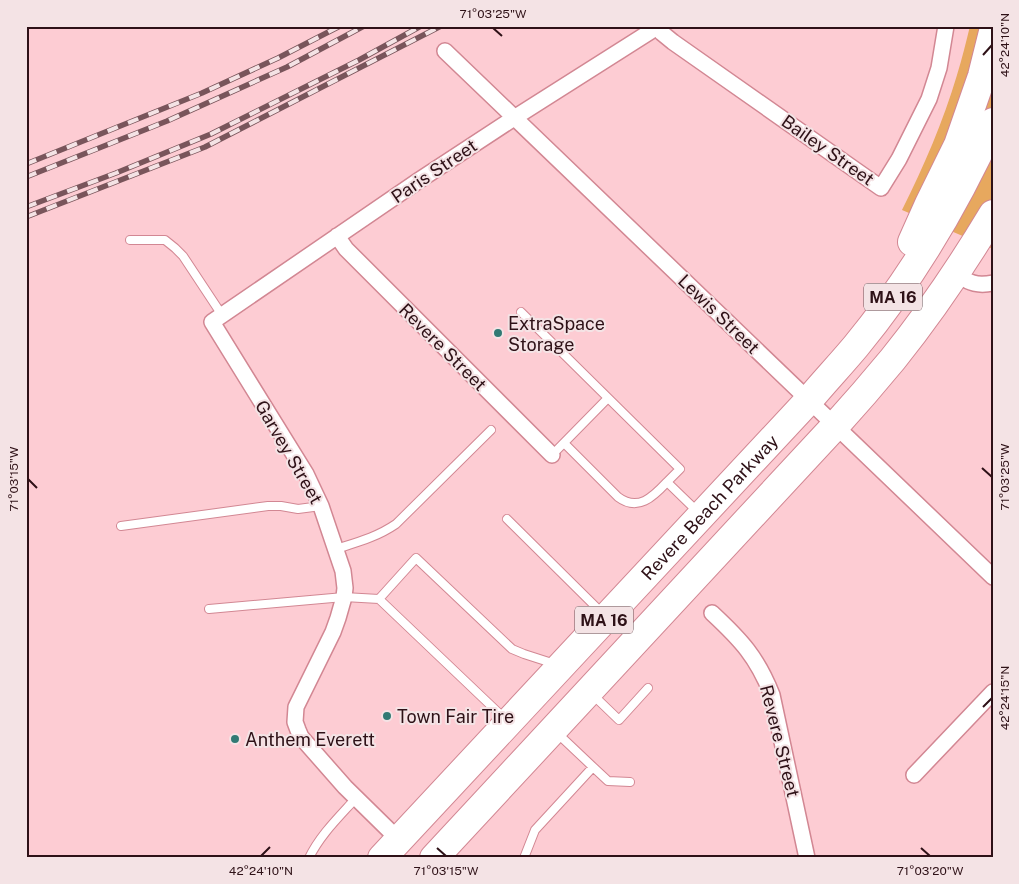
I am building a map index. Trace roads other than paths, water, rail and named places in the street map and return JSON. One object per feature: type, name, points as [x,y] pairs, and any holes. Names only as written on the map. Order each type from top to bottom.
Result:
[{"type":"highway","points":[[857,345],[912,244],[958,145],[982,76],[993,32]]},
{"type":"highway","name":"Revere Beach Parkway","points":[[391,849],[857,345],[902,285],[935,233],[968,174],[993,122]]},
{"type":"highway","name":"Revere Beach Parkway","points":[[434,858],[835,426],[894,358],[957,271],[993,214]]},
{"type":"street","name":"Bailey Street","points":[[659,27],[662,33],[673,42],[881,188],[899,159],[928,99],[939,68],[946,26]]},
{"type":"street","name":"Paris Street","points":[[217,319],[418,181],[659,27]]},
{"type":"street","name":"Lewis Street","points":[[445,51],[993,577]]},
{"type":"street","name":"Revere Street","points":[[337,236],[352,255],[552,455]]},
{"type":"street","points":[[957,271],[971,283],[993,283]]},
{"type":"street","name":"Garvey Street","points":[[217,319],[306,474],[321,506],[343,571],[344,597],[333,632],[299,700],[295,722],[301,737],[356,798],[391,849]]},
{"type":"street","name":"Revere Street","points":[[712,613],[752,655],[772,695],[807,858]]},
{"type":"street","points":[[914,775],[993,692]]},
{"type":"lane","points":[[130,240],[165,240],[175,248],[183,256],[217,319]]},
{"type":"lane","points":[[521,312],[680,469],[648,499],[634,504],[628,503],[618,497],[564,443]]},
{"type":"lane","points":[[552,455],[608,398]]},
{"type":"lane","points":[[336,549],[374,537],[396,524],[491,430]]},
{"type":"lane","points":[[667,482],[701,515]]},
{"type":"lane","points":[[121,526],[268,506],[298,509],[321,506]]},
{"type":"lane","points":[[507,519],[606,618]]},
{"type":"lane","points":[[379,599],[416,558],[512,649],[561,665]]},
{"type":"lane","points":[[209,609],[344,597],[379,599],[508,722]]},
{"type":"lane","points":[[589,691],[619,720],[648,688]]},
{"type":"lane","points":[[553,730],[608,781],[630,782]]},
{"type":"lane","points":[[524,858],[535,830],[592,767]]},
{"type":"lane","points":[[309,858],[324,833],[356,798]]},
{"type":"railway","points":[[26,164],[202,93],[278,58],[340,26]]},
{"type":"railway","points":[[26,177],[167,121],[287,67],[364,26]]},
{"type":"railway","points":[[26,207],[211,134],[359,60],[421,26]]},
{"type":"railway","points":[[26,217],[205,147],[441,26]]},
{"type":"place","name":"ExtraSpace Storage","points":[[498,333]]},
{"type":"place","name":"Town Fair Tire","points":[[387,716]]},
{"type":"place","name":"Anthem Everett","points":[[235,739]]}]
